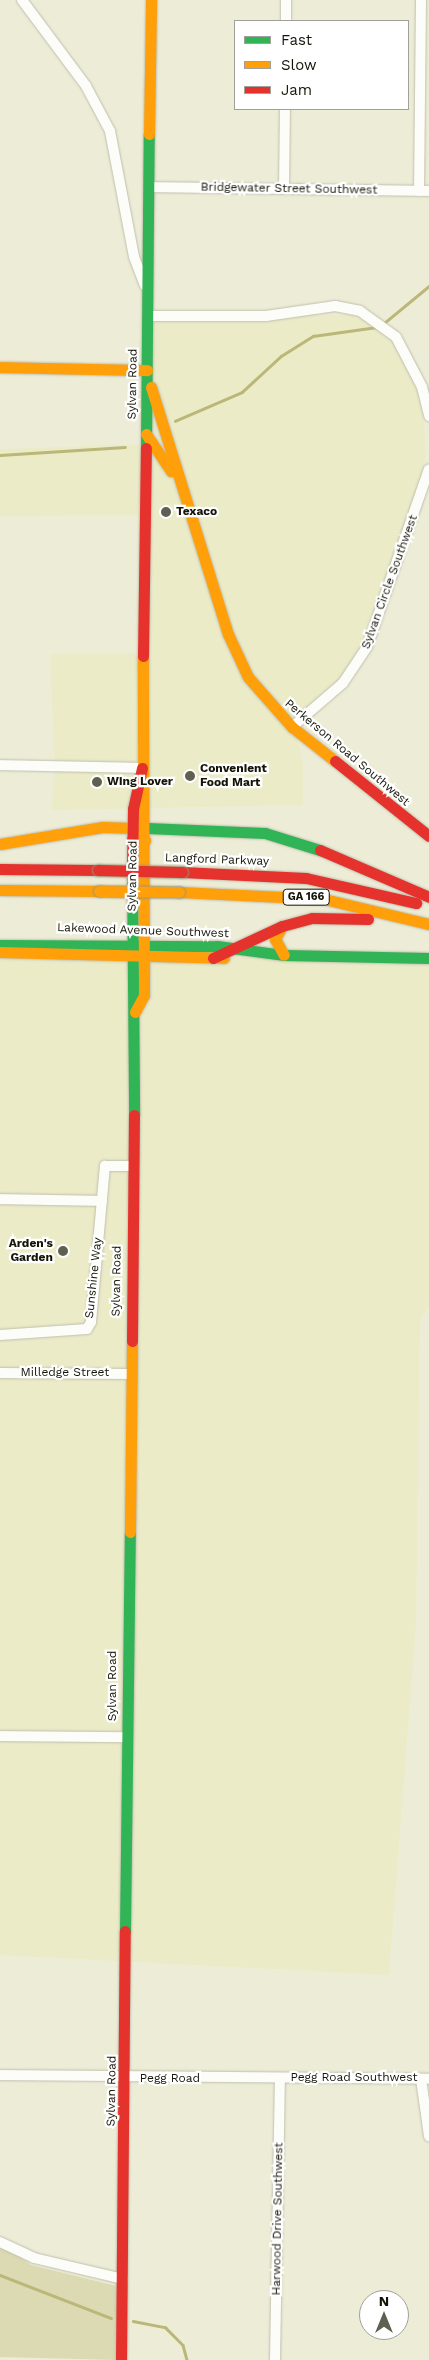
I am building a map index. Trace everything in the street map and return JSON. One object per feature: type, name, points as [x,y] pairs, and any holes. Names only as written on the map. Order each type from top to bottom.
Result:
[{"type":"main road","name":"Sylvan Road","points":[[121,2360],[126,2079],[126,1737],[132,1166],[136,1012],[130,944],[142,768],[151,0]]},
{"type":"main road","points":[[0,366],[147,372]]},
{"type":"main road","name":"Perkerson Road Southwest","points":[[147,372],[170,444],[180,488],[236,654],[261,695],[292,728],[429,836]]},
{"type":"main road","points":[[146,434],[159,433],[170,444]]},
{"type":"main road","name":"Perkerson Road Southwest","points":[[146,434],[169,465],[180,488]]},
{"type":"main road","points":[[146,474],[155,466],[169,465]]},
{"type":"main road","points":[[0,844],[76,829],[138,832],[238,830],[290,839],[429,897]]},
{"type":"main road","name":"Sylvan Road","points":[[136,1012],[144,996],[147,842],[138,832]]},
{"type":"main road","name":"Langford Parkway","points":[[0,869],[182,872],[306,878],[429,907]]},
{"type":"main road","name":"GA 166","points":[[0,890],[180,892],[324,899],[429,924]]},
{"type":"main road","points":[[213,958],[282,926],[345,916],[429,929]]},
{"type":"main road","points":[[282,926],[275,939],[284,955]]},
{"type":"main road","name":"Lakewood Avenue Southwest","points":[[0,945],[145,944],[234,948],[284,955],[429,958]]},
{"type":"main road","name":"Lakewood Avenue Southwest","points":[[0,952],[130,958],[269,959],[284,955]]},
{"type":"street","points":[[22,0],[86,86],[110,131],[134,257],[148,291]]},
{"type":"street","points":[[286,0],[286,20]]},
{"type":"street","points":[[421,0],[424,191]]},
{"type":"street","points":[[284,188],[285,110]]},
{"type":"street","name":"Bridgewater Street Southwest","points":[[149,187],[424,191]]},
{"type":"street","points":[[148,316],[266,316],[335,306],[360,311],[396,337],[422,388],[429,416]]},
{"type":"street","name":"Sylvan Circle Southwest","points":[[292,728],[340,686],[368,647],[429,469]]},
{"type":"street","points":[[0,765],[142,768]]},
{"type":"street","name":"Sunshine Way","points":[[0,1335],[87,1329],[91,1322],[105,1166],[132,1166]]},
{"type":"street","points":[[0,1199],[102,1201]]},
{"type":"street","name":"Milledge Street","points":[[0,1373],[130,1374]]},
{"type":"street","points":[[0,1736],[126,1737]]},
{"type":"street","name":"Pegg Road","points":[[0,2075],[126,2079],[280,2078]]},
{"type":"street","name":"Pegg Road Southwest","points":[[280,2078],[425,2079]]},
{"type":"street","name":"Harwood Drive Southwest","points":[[276,2360],[280,2078]]},
{"type":"street","points":[[425,2079],[429,2136]]},
{"type":"street","points":[[0,2242],[34,2258],[123,2279]]},
{"type":"shaded area","points":[[373,315],[420,382],[426,453],[401,562],[349,672],[293,720],[303,763],[303,805],[51,810],[55,772],[50,654],[145,653],[145,515],[0,516],[0,449],[145,444],[144,316]]},
{"type":"shaded area","points":[[0,954],[429,961],[429,1307],[420,1319],[416,1623],[389,1975],[0,1955]]},
{"type":"shaded area","points":[[0,2242],[31,2265],[120,2287],[119,2360],[0,2357]]},
{"type":"waterway","points":[[383,324],[429,286]]},
{"type":"waterway","points":[[175,421],[242,392],[281,356],[313,336],[378,327]]},
{"type":"waterway","points":[[0,455],[125,447]]},
{"type":"waterway","points":[[0,2275],[111,2318]]},
{"type":"waterway","points":[[133,2321],[165,2327],[183,2345],[187,2360]]},
{"type":"traffic: fast","points":[[146,448],[149,134]]},
{"type":"traffic: fast","points":[[132,839],[147,828],[265,833],[320,850]]},
{"type":"traffic: fast","points":[[132,868],[134,1115]]},
{"type":"traffic: fast","points":[[0,945],[217,946],[284,955],[429,958]]},
{"type":"traffic: fast","points":[[125,1931],[130,1532]]},
{"type":"traffic: slow","points":[[149,134],[151,0]]},
{"type":"traffic: slow","points":[[0,367],[147,370]]},
{"type":"traffic: slow","points":[[151,387],[228,634],[248,677],[292,727],[335,761]]},
{"type":"traffic: slow","points":[[146,434],[171,471]]},
{"type":"traffic: slow","points":[[135,1012],[144,995],[143,656]]},
{"type":"traffic: slow","points":[[0,844],[103,827],[132,828],[145,840]]},
{"type":"traffic: slow","points":[[0,890],[99,891]]},
{"type":"traffic: slow","points":[[99,891],[179,892]]},
{"type":"traffic: slow","points":[[179,892],[324,899],[429,924]]},
{"type":"traffic: slow","points":[[282,926],[275,939],[284,955]]},
{"type":"traffic: slow","points":[[0,952],[224,958]]},
{"type":"traffic: slow","points":[[130,1532],[132,1341]]},
{"type":"traffic: jam","points":[[143,656],[146,448]]},
{"type":"traffic: jam","points":[[335,761],[429,836]]},
{"type":"traffic: jam","points":[[132,868],[133,809],[142,768]]},
{"type":"traffic: jam","points":[[320,850],[429,897]]},
{"type":"traffic: jam","points":[[0,869],[98,870]]},
{"type":"traffic: jam","points":[[98,870],[182,872]]},
{"type":"traffic: jam","points":[[182,872],[306,878],[416,903]]},
{"type":"traffic: jam","points":[[213,958],[282,926],[312,918],[368,919]]},
{"type":"traffic: jam","points":[[132,1341],[134,1115]]},
{"type":"traffic: jam","points":[[121,2360],[125,1931]]},
{"type":"place","name":"Texaco","points":[[166,512]]},
{"type":"place","name":"Convenient Food Mart","points":[[190,776]]},
{"type":"place","name":"Wing Lover","points":[[97,782]]},
{"type":"place","name":"Arden's Garden","points":[[63,1251]]}]
